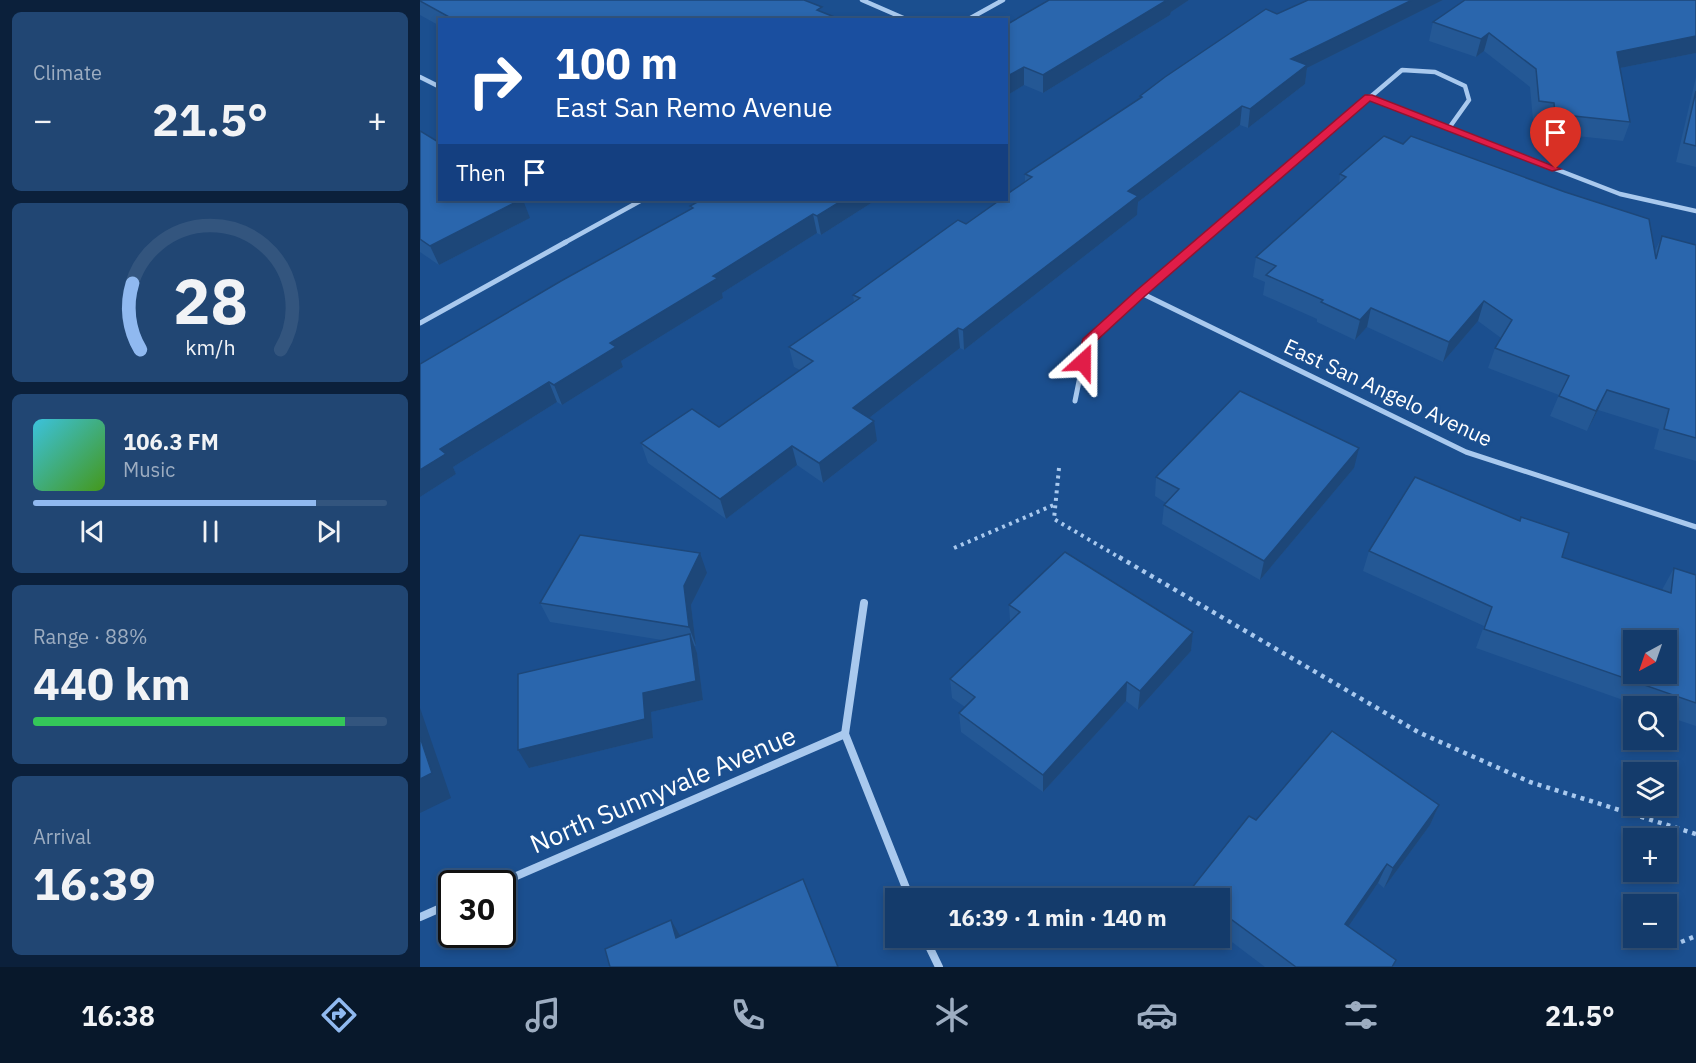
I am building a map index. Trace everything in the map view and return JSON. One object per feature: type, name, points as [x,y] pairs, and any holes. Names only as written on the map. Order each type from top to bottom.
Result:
[{"type":"street","points":[[862,0],[903,18]]},
{"type":"street","points":[[971,18],[1003,0]]},
{"type":"street","points":[[1075,401],[1087,342],[1402,70],[1418,68],[1448,75],[1465,86],[1469,100],[1449,128]]},
{"type":"street","points":[[420,76],[438,86]]},
{"type":"street","points":[[1369,98],[1620,194],[1696,211]]},
{"type":"street","points":[[420,323],[639,201]]},
{"type":"street","name":"East San Angelo Avenue","points":[[1141,293],[1466,452],[1696,527]]},
{"type":"street","points":[[864,603],[845,734],[906,888]]},
{"type":"street","name":"North Sunnyvale Avenue","points":[[516,876],[845,734]]},
{"type":"street","points":[[420,917],[438,909]]},
{"type":"street","points":[[930,948],[939,967]]},
{"type":"path","points":[[1059,468],[1054,519],[1418,732],[1530,782],[1696,834]]},
{"type":"path","points":[[954,548],[1056,504]]},
{"type":"path","points":[[1681,942],[1696,936]]},
{"type":"building","points":[[804,0],[822,7],[817,10],[837,18],[451,18],[420,1]]},
{"type":"building","points":[[1049,0],[1167,0],[1043,75],[1024,67],[1008,76],[1008,24]]},
{"type":"building","points":[[1308,0],[1412,0],[1291,59],[1307,65],[1250,109],[1242,106],[1128,191],[1138,196],[963,330],[958,328],[853,408],[874,421],[819,463],[792,446],[720,499],[641,443],[692,409],[719,427],[813,361],[789,347],[860,298],[853,295],[958,220],[966,224],[999,201],[1008,201],[1008,194],[1032,177],[1025,174],[1142,97],[1140,96],[1165,77],[1266,9],[1277,14]]},
{"type":"building","points":[[1465,0],[1696,0],[1696,36],[1617,52],[1630,122],[1555,114],[1554,103],[1539,101],[1536,69],[1489,33],[1481,39],[1433,22]]},
{"type":"building","points":[[1696,91],[1696,146],[1684,143]]},
{"type":"building","points":[[420,131],[438,142],[438,201],[518,201],[430,246],[420,239]]},
{"type":"building","points":[[1384,136],[1403,144],[1411,136],[1565,192],[1649,219],[1656,259],[1662,236],[1696,245],[1696,438],[1664,429],[1669,409],[1607,390],[1596,411],[1559,396],[1569,376],[1495,348],[1512,320],[1484,301],[1449,342],[1371,308],[1360,320],[1321,302],[1323,300],[1266,275],[1276,266],[1256,257],[1346,177],[1340,174]]},
{"type":"building","points":[[699,201],[841,201],[817,216],[813,214],[713,276],[718,278],[610,343],[616,347],[554,385],[549,382],[440,449],[446,454],[420,470],[420,364],[561,281],[693,208],[690,206]]},
{"type":"building","points":[[1240,391],[1359,448],[1264,561],[1164,505],[1179,489],[1156,477]]},
{"type":"building","points":[[1415,477],[1520,521],[1521,517],[1569,533],[1562,557],[1671,593],[1674,568],[1696,575],[1696,703],[1642,684],[1677,684],[1677,630],[1623,630],[1623,678],[1484,629],[1492,607],[1369,551]]},
{"type":"building","points":[[580,535],[700,553],[684,586],[689,627],[540,603]]},
{"type":"building","points":[[1065,552],[1193,632],[1140,691],[1127,682],[1043,775],[959,713],[975,697],[950,679],[1020,612],[1009,605]]},
{"type":"building","points":[[690,634],[696,681],[643,693],[645,719],[518,750],[518,674]]},
{"type":"building","points":[[1332,731],[1439,805],[1393,868],[1387,864],[1345,924],[1396,960],[1392,967],[1296,967],[1230,918],[1230,888],[1192,888],[1249,816],[1256,820]]},
{"type":"building","points":[[420,737],[432,773],[420,779]]},
{"type":"building","points":[[803,879],[838,967],[610,967],[605,949],[671,920],[676,938]]},
{"type":"route","points":[[1083,362],[1087,342],[1369,98],[1556,169]]}]
